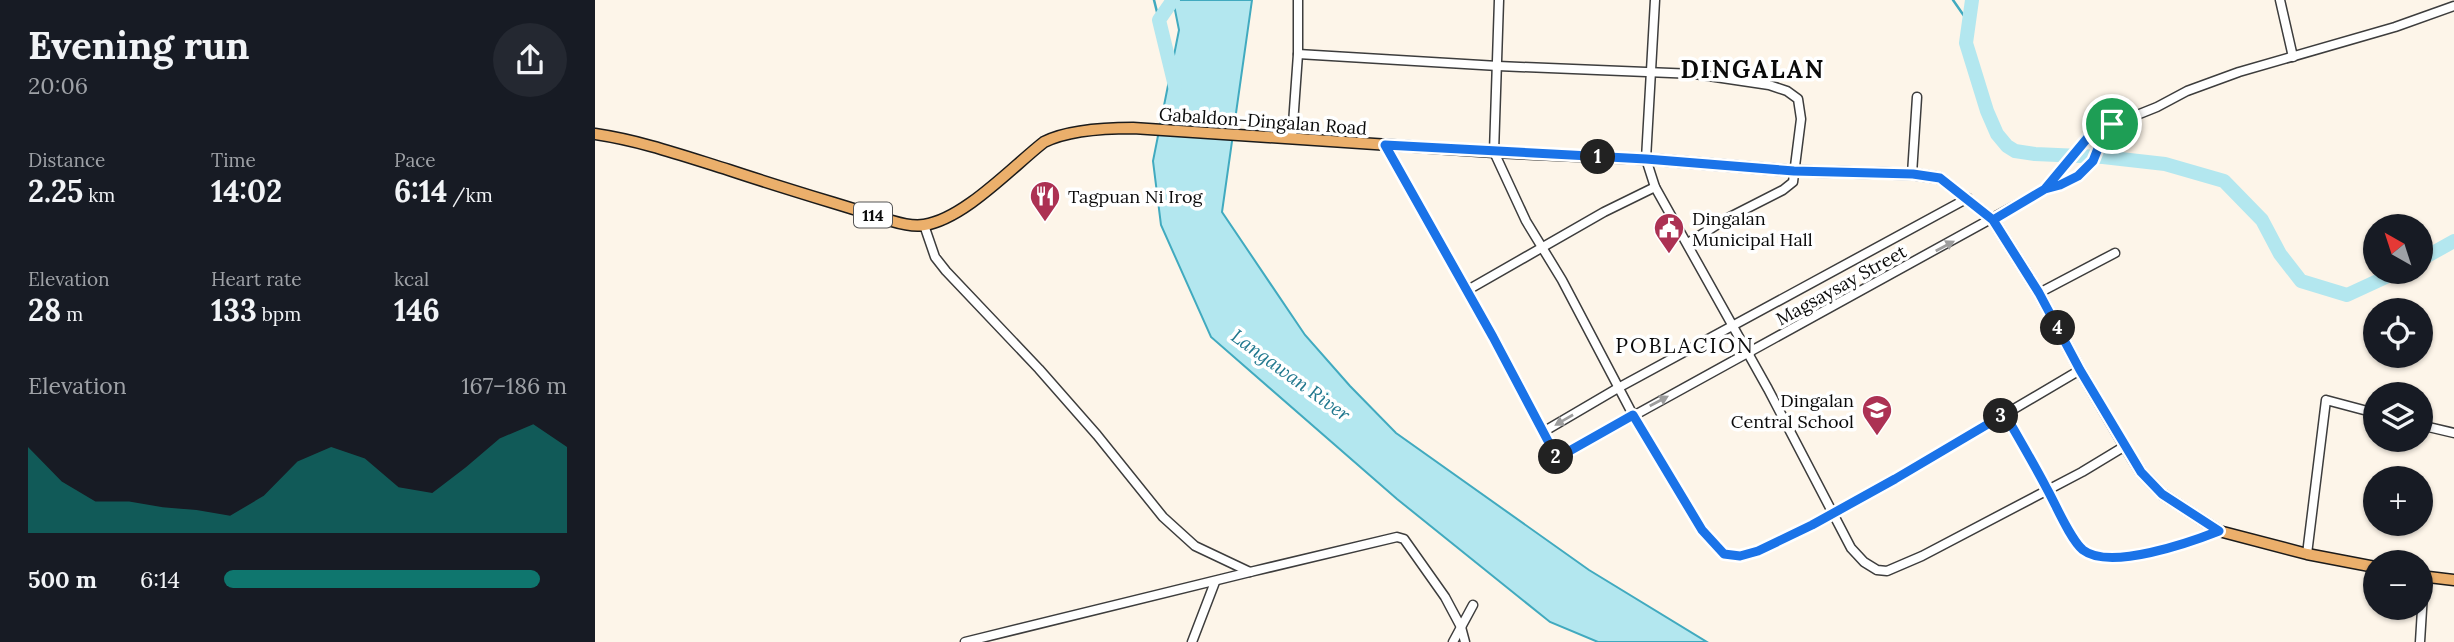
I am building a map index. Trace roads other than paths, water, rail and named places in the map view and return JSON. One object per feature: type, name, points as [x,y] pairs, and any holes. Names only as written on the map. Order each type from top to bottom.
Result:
[{"type":"main road","name":"Gabaldon-Dingalan Road","points":[[924,225],[951,215],[975,199],[1037,147],[1054,137],[1103,128],[1646,159],[1794,171],[1913,174],[1940,178],[1993,220],[2039,293],[2080,370],[2141,472],[2162,494],[2219,531],[2307,554],[2363,565]]},
{"type":"main road","name":"114","points":[[595,134],[630,139],[670,150],[892,221],[924,225]]},
{"type":"main road","points":[[2433,577],[2454,580]]},
{"type":"street","points":[[1292,138],[1298,54],[1298,0]]},
{"type":"street","points":[[1499,0],[1494,152],[1511,191],[1633,415],[1702,530],[1724,554],[1740,556],[1758,551],[1832,514],[2080,370]]},
{"type":"street","points":[[1655,0],[1646,159],[1655,187],[1768,389],[1832,514],[1857,556],[1877,570],[1887,571],[1922,556],[2048,490],[2125,446]]},
{"type":"street","points":[[2280,0],[2293,57]]},
{"type":"street","points":[[2045,189],[2095,129],[2157,107],[2187,91],[2239,72],[2454,6]]},
{"type":"street","points":[[1298,54],[1696,74],[1753,82],[1787,91],[1800,103],[1799,149],[1793,182],[1783,191],[1726,219],[1688,243]]},
{"type":"street","points":[[1913,174],[1917,97]]},
{"type":"street","points":[[2045,189],[2078,176],[2093,161],[2112,124]]},
{"type":"street","points":[[1385,145],[1543,432]]},
{"type":"street","points":[[1466,291],[1655,187]]},
{"type":"street","name":"Magsaysay Street","points":[[1968,198],[1618,388],[1543,432],[1557,458],[2045,189]]},
{"type":"street","points":[[924,225],[935,257],[946,271],[1039,369],[1163,517],[1195,546],[1250,572]]},
{"type":"street","points":[[2039,293],[2115,253]]},
{"type":"street","points":[[2307,554],[2326,400],[2363,410]]},
{"type":"street","points":[[2005,414],[2082,549],[2092,554],[2120,556],[2150,553],[2181,546],[2219,531]]},
{"type":"street","points":[[2433,428],[2454,433]]},
{"type":"street","points":[[965,642],[1397,537],[1404,539],[1445,597],[1461,627],[1465,642]]},
{"type":"street","points":[[1192,642],[1215,582]]},
{"type":"street","points":[[1453,642],[1473,605]]},
{"type":"street","points":[[2420,642],[2421,620]]},
{"type":"water","points":[[1173,0],[1252,0],[1222,212],[1305,335],[1396,433],[1589,570],[1707,642],[1598,642],[1550,622],[1397,499],[1211,337],[1161,225],[1153,161],[1179,30]]},
{"type":"waterway","points":[[1154,0],[1159,20]]},
{"type":"waterway","name":"Langawan River","points":[[1173,0],[1159,20],[1175,86]]},
{"type":"waterway","points":[[1953,0],[1969,23]]},
{"type":"waterway","points":[[1972,0],[1966,43],[1987,111],[1997,134],[2007,146],[2015,151],[2035,154],[2103,157],[2165,164],[2224,181],[2262,220],[2280,254],[2301,281],[2347,295],[2371,284]]},
{"type":"waterway","points":[[2433,253],[2454,241]]},
{"type":"place","name":"Tagpuan Ni Irog","points":[[1045,223]]},
{"type":"place","name":"Dingalan Municipal Hall","points":[[1669,255]]},
{"type":"place","name":"Dingalan Central School","points":[[1877,437]]},
{"type":"district","name":"DINGALAN","points":[[1753,69]]},
{"type":"district","name":"POBLACION","points":[[1685,345]]}]
